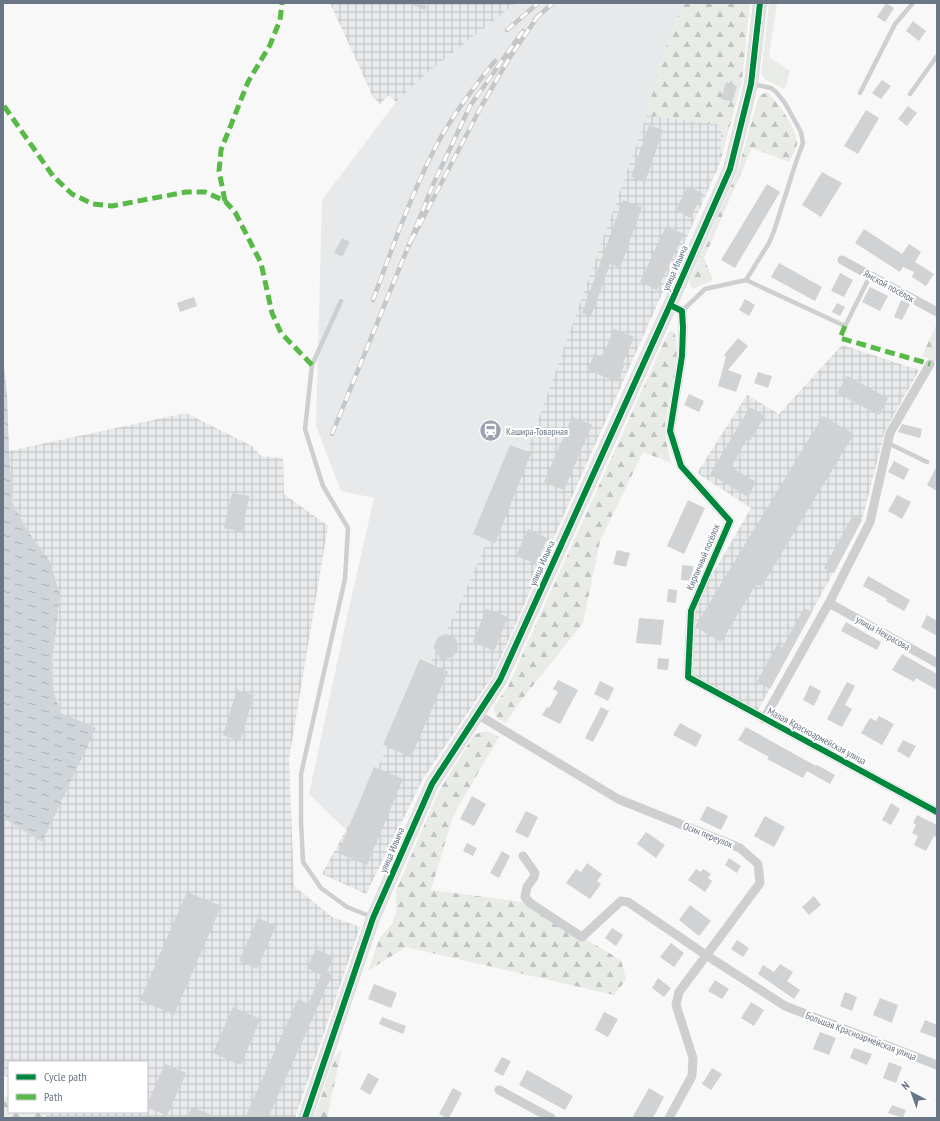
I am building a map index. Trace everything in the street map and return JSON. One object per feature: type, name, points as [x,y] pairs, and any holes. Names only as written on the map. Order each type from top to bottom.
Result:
[{"type":"street","name":"улица Ильича","points":[[304,1118],[373,918],[432,784],[500,680],[676,308],[730,168],[751,84],[760,3]]},
{"type":"street","name":"Ямской посёлок","points":[[842,260],[937,312]]},
{"type":"street","name":"Кирпичный посёлок","points":[[676,308],[683,328],[682,356],[670,431],[681,466],[730,521],[691,611],[688,677]]},
{"type":"street","points":[[764,718],[829,603],[870,522],[890,433],[930,364]]},
{"type":"street","name":"улица Некрасова","points":[[829,603],[937,663]]},
{"type":"street","name":"Малая Красноармейская улица","points":[[688,677],[937,812]]},
{"type":"street","name":"Осин переулок","points":[[477,714],[618,799],[740,848],[758,864],[760,883],[679,992],[676,1005],[693,1058],[692,1076],[669,1118]]},
{"type":"street","points":[[523,856],[535,873],[527,887],[525,897],[530,903],[582,937],[621,902],[628,902],[706,956]]},
{"type":"street","name":"Большая Красноармейская улица","points":[[706,956],[785,1006],[937,1065]]},
{"type":"street","points":[[499,1090],[551,1118]]},
{"type":"lane","points":[[414,3],[424,7]]},
{"type":"lane","points":[[860,94],[895,24],[913,3]]},
{"type":"lane","points":[[910,94],[937,56]]},
{"type":"lane","points":[[746,280],[769,243],[774,231],[794,166],[803,143],[801,132],[785,104],[776,92],[771,88],[751,84]]},
{"type":"lane","points":[[676,308],[705,289],[746,280],[845,326],[870,276]]},
{"type":"lane","points":[[341,301],[312,365],[305,429],[322,486],[348,528],[345,579],[301,774],[303,862],[321,888],[347,907],[373,918]]},
{"type":"lane","points":[[888,443],[927,462]]},
{"type":"shaded area","points":[[330,3],[516,3],[428,72],[396,102],[389,95],[380,104],[373,97]]},
{"type":"shaded area","points":[[516,3],[683,3],[659,66],[647,115],[531,440],[460,603],[346,830],[309,794],[374,498],[341,491],[316,426],[322,200],[396,102],[428,72]]},
{"type":"shaded area","points":[[647,115],[722,125],[720,163],[493,675],[423,779],[366,894],[322,874],[346,830],[460,603],[531,440]]},
{"type":"shaded area","points":[[842,345],[919,370],[885,431],[862,520],[756,714],[688,677],[691,611],[751,508],[697,473],[747,395],[779,414]]},
{"type":"shaded area","points":[[186,413],[252,446],[261,456],[283,458],[284,494],[328,526],[289,759],[294,886],[332,917],[360,927],[295,1118],[46,1118],[46,1113],[148,1113],[148,1061],[8,1061],[8,1078],[3,1075],[3,818],[42,842],[61,713],[54,693],[52,665],[60,595],[50,561],[29,533],[13,504],[9,451]]},
{"type":"green space","points":[[683,3],[750,3],[742,81],[720,163],[722,125],[647,115],[659,66]]},
{"type":"green space","points":[[769,3],[777,3],[769,57],[790,71],[785,89],[766,80],[761,74]]},
{"type":"green space","points":[[767,92],[781,108],[791,124],[797,139],[796,148],[789,162],[752,148],[704,258],[713,280],[693,289],[689,283],[691,277],[738,170],[758,99],[760,95]]},
{"type":"green space","points":[[937,323],[937,362],[922,356]]},
{"type":"green space","points":[[671,331],[674,332],[677,352],[665,430],[671,463],[643,452],[600,541],[583,623],[516,707],[506,723],[497,718],[493,708],[508,686],[668,333]]},
{"type":"green space","points":[[481,732],[489,732],[499,737],[453,816],[431,890],[530,903],[582,937],[621,960],[626,980],[614,995],[406,947],[368,971],[380,937],[392,924],[396,912],[396,890],[440,789],[474,735]]},
{"type":"green space","points":[[342,1049],[327,1118],[314,1118],[334,1058]]},
{"type":"green space","points":[[8,1096],[8,1113],[46,1113],[46,1118],[3,1118],[3,1097]]},
{"type":"water","points":[[3,356],[7,394],[13,504],[29,533],[50,561],[60,595],[52,665],[54,693],[61,713],[96,728],[42,842],[3,818]]},
{"type":"building","points":[[886,3],[894,8],[885,22],[877,17]]},
{"type":"building","points":[[913,21],[926,31],[919,41],[906,31]]},
{"type":"building","points":[[882,80],[891,86],[881,99],[872,93]]},
{"type":"building","points":[[726,82],[737,86],[732,102],[721,99]]},
{"type":"building","points":[[908,106],[917,113],[907,126],[898,119]]},
{"type":"building","points":[[866,110],[879,118],[858,154],[844,146]]},
{"type":"building","points":[[649,125],[663,130],[645,182],[631,177]]},
{"type":"building","points":[[822,172],[842,183],[821,217],[802,205]]},
{"type":"building","points":[[767,184],[780,192],[735,268],[721,260]]},
{"type":"building","points":[[688,186],[703,194],[690,218],[676,210]]},
{"type":"building","points":[[623,200],[642,207],[620,268],[610,264],[591,316],[582,313]]},
{"type":"building","points":[[666,226],[684,234],[657,290],[640,282]]},
{"type":"building","points":[[864,229],[902,254],[909,244],[921,252],[915,262],[934,274],[926,286],[912,277],[914,272],[903,267],[900,272],[855,243]]},
{"type":"building","points":[[342,238],[350,242],[342,257],[334,253]]},
{"type":"building","points":[[779,263],[822,287],[815,301],[771,277]]},
{"type":"building","points":[[840,273],[853,280],[844,297],[831,291]]},
{"type":"building","points":[[870,287],[888,296],[880,311],[862,302]]},
{"type":"building","points":[[194,297],[197,306],[180,312],[177,303]]},
{"type":"building","points":[[745,299],[755,305],[749,316],[739,310]]},
{"type":"building","points":[[901,300],[910,304],[902,320],[894,317]]},
{"type":"building","points":[[837,303],[845,307],[840,316],[832,312]]},
{"type":"building","points":[[614,329],[634,337],[622,365],[624,366],[617,382],[588,370],[594,354],[602,357]]},
{"type":"building","points":[[738,338],[748,346],[728,370],[742,375],[736,392],[718,386],[726,357],[724,355]]},
{"type":"building","points":[[758,372],[772,376],[768,388],[754,383]]},
{"type":"building","points":[[847,376],[888,398],[879,415],[837,393]]},
{"type":"building","points":[[689,394],[704,401],[699,412],[684,405]]},
{"type":"building","points":[[750,407],[765,416],[750,441],[747,439],[731,467],[756,482],[748,497],[710,474]]},
{"type":"building","points":[[823,416],[854,434],[761,587],[756,584],[721,642],[696,627],[696,625]]},
{"type":"building","points":[[572,417],[592,425],[564,490],[544,482]]},
{"type":"building","points":[[902,424],[922,429],[920,438],[898,432]]},
{"type":"building","points":[[510,445],[531,453],[495,543],[473,534]]},
{"type":"building","points":[[894,461],[909,469],[904,480],[888,472]]},
{"type":"building","points":[[937,466],[937,491],[927,485]]},
{"type":"building","points":[[232,493],[249,496],[242,532],[224,528]]},
{"type":"building","points":[[897,495],[911,502],[902,519],[888,511]]},
{"type":"building","points":[[688,500],[705,508],[684,554],[667,546]]},
{"type":"building","points":[[853,515],[862,520],[834,573],[824,568]]},
{"type":"building","points":[[528,529],[547,538],[536,564],[516,556]]},
{"type":"building","points":[[617,550],[630,553],[626,567],[613,564]]},
{"type":"building","points":[[682,565],[693,566],[692,581],[681,580]]},
{"type":"building","points":[[868,576],[910,600],[904,611],[886,601],[887,599],[863,586]]},
{"type":"building","points":[[668,589],[677,590],[676,603],[667,602]]},
{"type":"building","points":[[804,608],[812,612],[770,689],[757,682],[777,645],[782,648]]},
{"type":"building","points":[[486,609],[508,617],[494,651],[473,642]]},
{"type":"building","points":[[927,615],[937,621],[937,636],[921,627]]},
{"type":"building","points":[[639,618],[664,620],[661,645],[636,643]]},
{"type":"building","points":[[846,622],[881,642],[877,650],[841,631]]},
{"type":"building","points":[[446,634],[457,640],[458,649],[452,657],[441,660],[434,646],[438,637]]},
{"type":"building","points":[[902,654],[937,674],[937,690],[916,678],[914,682],[892,670]]},
{"type":"building","points":[[658,658],[669,659],[668,670],[657,669]]},
{"type":"building","points":[[420,659],[448,672],[411,757],[383,745]]},
{"type":"building","points":[[558,680],[578,690],[560,724],[542,715],[547,707],[549,708],[558,692],[553,689]]},
{"type":"building","points":[[600,681],[614,688],[608,701],[594,694]]},
{"type":"building","points":[[847,682],[855,686],[845,705],[852,709],[842,727],[827,719]]},
{"type":"building","points":[[810,685],[821,691],[814,706],[803,700]]},
{"type":"building","points":[[237,690],[254,695],[240,741],[223,735]]},
{"type":"building","points":[[601,707],[609,711],[593,742],[585,738]]},
{"type":"building","points":[[879,716],[894,724],[882,745],[861,733],[870,718],[876,721]]},
{"type":"building","points":[[680,723],[702,735],[696,747],[673,735]]},
{"type":"building","points":[[746,727],[835,775],[830,784],[807,771],[803,778],[767,759],[769,757],[738,740]]},
{"type":"building","points":[[903,740],[916,746],[909,758],[897,751]]},
{"type":"building","points":[[374,767],[403,779],[367,865],[338,853]]},
{"type":"building","points":[[472,796],[486,804],[474,826],[460,819]]},
{"type":"building","points":[[891,803],[900,809],[891,825],[882,820]]},
{"type":"building","points":[[707,806],[728,816],[721,830],[700,820]]},
{"type":"building","points":[[526,811],[538,817],[528,838],[515,832]]},
{"type":"building","points":[[917,815],[937,825],[937,838],[934,836],[926,851],[914,845],[918,836],[912,833],[916,825],[913,823]]},
{"type":"building","points":[[765,816],[785,827],[774,847],[754,836]]},
{"type":"building","points":[[646,832],[665,845],[656,858],[637,844]]},
{"type":"building","points":[[467,843],[477,848],[473,856],[463,851]]},
{"type":"building","points":[[502,851],[510,856],[499,878],[490,873]]},
{"type":"building","points":[[729,858],[741,866],[737,873],[725,865]]},
{"type":"building","points":[[587,863],[602,874],[597,881],[601,884],[590,899],[566,883],[576,869],[581,872]]},
{"type":"building","points":[[696,869],[701,872],[703,869],[711,874],[708,878],[712,881],[705,892],[688,880]]},
{"type":"building","points":[[187,892],[221,906],[174,1015],[140,1000]]},
{"type":"building","points":[[814,896],[821,905],[809,915],[802,907]]},
{"type":"building","points":[[690,905],[711,921],[699,936],[679,920]]},
{"type":"building","points":[[258,918],[276,926],[257,969],[239,961]]},
{"type":"building","points":[[612,928],[623,935],[616,946],[605,938]]},
{"type":"building","points":[[737,940],[749,948],[743,957],[731,949]]},
{"type":"building","points":[[671,943],[684,953],[674,967],[660,957]]},
{"type":"building","points":[[316,949],[334,957],[327,972],[332,975],[268,1118],[245,1118],[298,999],[308,1004],[321,975],[307,968]]},
{"type":"building","points":[[780,964],[793,972],[787,981],[800,990],[794,999],[758,974],[763,965],[774,972]]},
{"type":"building","points":[[658,978],[671,988],[664,997],[652,988]]},
{"type":"building","points":[[715,980],[729,989],[722,999],[708,991]]},
{"type":"building","points":[[374,984],[397,993],[391,1008],[368,999]]},
{"type":"building","points":[[845,992],[857,997],[852,1011],[840,1006]]},
{"type":"building","points":[[880,998],[898,1005],[892,1023],[873,1015]]},
{"type":"building","points":[[751,1002],[764,1010],[754,1026],[741,1018]]},
{"type":"building","points":[[233,1007],[260,1019],[241,1065],[213,1053]]},
{"type":"building","points":[[604,1012],[618,1019],[608,1037],[595,1030]]},
{"type":"building","points":[[382,1017],[406,1026],[403,1034],[379,1024]]},
{"type":"building","points":[[925,1020],[937,1025],[937,1038],[920,1032]]},
{"type":"building","points":[[820,1032],[836,1038],[829,1055],[813,1049]]},
{"type":"building","points":[[854,1048],[872,1054],[867,1065],[850,1058]]},
{"type":"building","points":[[502,1057],[511,1061],[503,1076],[494,1071]]},
{"type":"building","points":[[889,1062],[902,1067],[896,1083],[883,1078]]},
{"type":"building","points":[[165,1064],[186,1073],[167,1116],[148,1107],[148,1102]]},
{"type":"building","points":[[712,1068],[722,1074],[711,1090],[702,1084]]},
{"type":"building","points":[[527,1070],[573,1096],[565,1110],[519,1085]]},
{"type":"building","points":[[368,1073],[379,1079],[370,1095],[360,1089]]},
{"type":"building","points":[[453,1088],[462,1093],[449,1118],[447,1118],[439,1114]]},
{"type":"building","points":[[649,1088],[664,1097],[653,1118],[632,1118]]},
{"type":"building","points":[[892,1105],[906,1110],[903,1118],[888,1113]]},
{"type":"building","points":[[192,1107],[218,1118],[187,1118]]},
{"type":"railway","points":[[507,30],[538,3]]},
{"type":"railway","points":[[535,19],[553,3]]},
{"type":"railway","points":[[523,31],[470,106],[432,187],[408,247],[482,105],[510,57],[538,16]]},
{"type":"railway","points":[[373,300],[409,204],[435,148],[463,103],[495,61]]},
{"type":"railway","points":[[332,434],[408,247]]},
{"type":"marked path","points":[[225,201],[219,171],[221,150],[248,82],[270,45],[280,20],[282,3]]},
{"type":"marked path","points":[[4,106],[53,176],[72,194],[93,204],[112,206],[186,192],[205,192],[225,201],[235,212],[261,263],[272,313],[281,333],[312,365]]},
{"type":"marked path","points":[[845,326],[840,338],[930,364]]},
{"type":"cycle path","points":[[305,1118],[373,918],[432,784],[500,680],[730,169],[751,84],[760,3]]},
{"type":"cycle path","points":[[670,305],[682,311],[683,328],[682,356],[670,431],[681,466],[730,521],[691,611],[688,677],[937,812]]},
{"type":"place","name":"Кашира-Товарная","points":[[490,431]]}]
